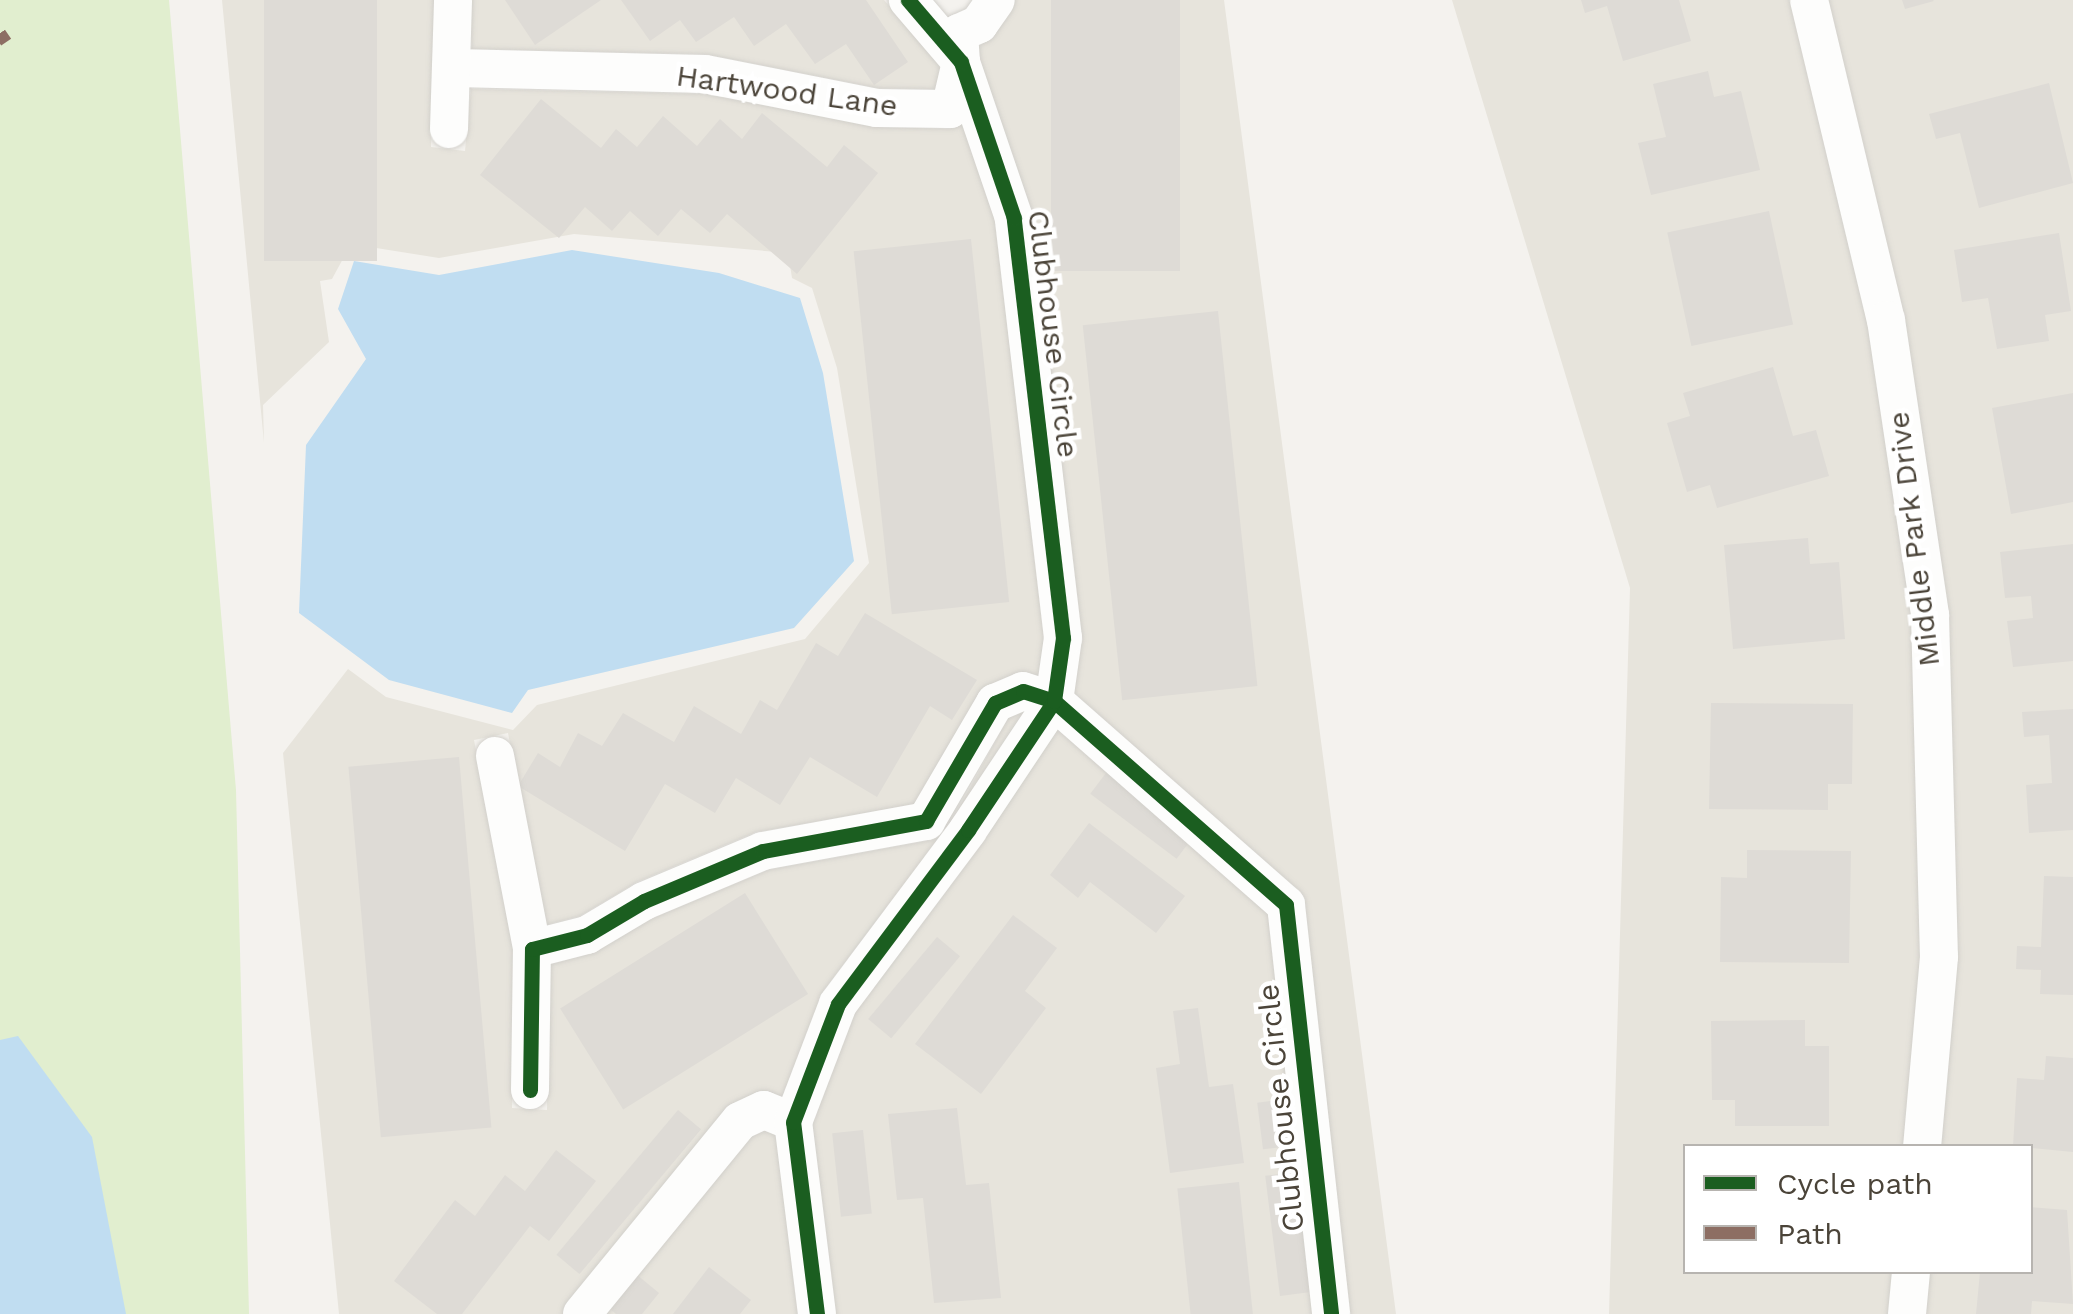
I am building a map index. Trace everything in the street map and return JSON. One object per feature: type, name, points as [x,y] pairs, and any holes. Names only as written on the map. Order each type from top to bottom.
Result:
[{"type":"street","points":[[449,129],[455,68],[453,0]]},
{"type":"street","name":"Clubhouse Circle","points":[[817,1314],[792,1122],[838,1004],[968,830],[1054,700],[1062,638],[1014,218],[962,62],[908,0]]},
{"type":"street","points":[[962,62],[959,33],[979,24],[996,0]]},
{"type":"street","name":"Middle Park Drive","points":[[1808,0],[1886,320],[1930,615],[1940,956],[1922,1144]]},
{"type":"street","name":"Hartwood Lane","points":[[455,68],[705,74],[877,108],[950,109],[962,62]]},
{"type":"street","points":[[532,949],[586,934],[644,901],[763,851],[926,821],[995,703],[1023,691],[1054,700]]},
{"type":"street","name":"Clubhouse Circle","points":[[1054,700],[1286,904],[1332,1314]]},
{"type":"street","points":[[495,756],[532,949],[530,1090]]},
{"type":"street","points":[[582,1314],[740,1121],[764,1110],[792,1122]]},
{"type":"street","points":[[1907,1314],[1911,1274]]},
{"type":"shaded area","points":[[222,0],[435,0],[431,147],[465,151],[471,89],[704,94],[878,127],[950,129],[962,119],[997,222],[1045,637],[1039,676],[1019,672],[986,686],[916,804],[756,832],[637,882],[580,916],[545,925],[508,733],[474,740],[514,950],[512,1108],[547,1110],[549,965],[595,952],[651,919],[768,870],[932,840],[953,819],[824,990],[776,1114],[799,1314],[339,1314],[283,753],[348,669],[386,697],[513,730],[537,705],[805,639],[869,563],[837,368],[812,288],[792,278],[788,253],[574,234],[439,258],[351,244],[332,279],[320,281],[329,342],[263,405],[264,443]]},
{"type":"shaded area","points":[[470,0],[884,0],[942,67],[936,89],[878,88],[705,54],[472,49]]},
{"type":"shaded area","points":[[1013,0],[1224,0],[1396,1314],[1349,1314],[1297,889],[1074,693],[978,47],[993,37]]},
{"type":"shaded area","points":[[1452,0],[1791,0],[1868,324],[1912,616],[1922,955],[1904,1144],[1683,1144],[1683,1274],[1893,1274],[1889,1314],[1609,1314],[1630,588]]},
{"type":"shaded area","points":[[1827,0],[2073,0],[2073,1314],[1925,1314],[1928,1274],[2033,1274],[2033,1144],[1940,1144],[1948,615]]},
{"type":"shaded area","points":[[1024,712],[953,819],[1008,718]]},
{"type":"shaded area","points":[[1057,729],[1269,915],[1314,1314],[835,1314],[811,1125],[853,1014],[982,843]]},
{"type":"green space","points":[[0,0],[169,0],[236,790],[249,1314],[0,1314]]},
{"type":"water","points":[[572,250],[719,273],[800,298],[823,373],[854,561],[794,628],[528,690],[512,713],[389,680],[299,613],[306,445],[366,359],[338,309],[354,261],[439,275]]},
{"type":"water","points":[[18,1036],[92,1137],[126,1314],[0,1314],[0,1040]]},
{"type":"building","points":[[264,0],[377,0],[377,261],[264,261]]},
{"type":"building","points":[[505,0],[601,0],[535,45]]},
{"type":"building","points":[[621,0],[866,0],[908,62],[874,85],[846,44],[815,64],[786,24],[754,46],[734,17],[696,42],[680,20],[650,41]]},
{"type":"building","points":[[1051,0],[1180,0],[1180,271],[1051,271]]},
{"type":"building","points":[[1581,0],[1679,0],[1691,41],[1623,61],[1607,6],[1585,13]]},
{"type":"building","points":[[1902,0],[1933,0],[1934,1],[1905,9]]},
{"type":"building","points":[[1708,71],[1714,97],[1741,91],[1760,170],[1651,195],[1638,143],[1666,137],[1653,84]]},
{"type":"building","points":[[2049,83],[2073,183],[1979,208],[1960,133],[1936,139],[1929,114]]},
{"type":"building","points":[[541,99],[601,148],[616,129],[637,147],[663,116],[697,146],[720,119],[742,139],[762,113],[827,167],[844,145],[878,173],[797,274],[727,214],[710,233],[681,209],[658,236],[630,211],[612,231],[585,207],[559,238],[480,175]]},
{"type":"building","points":[[1769,211],[1793,324],[1691,346],[1667,233]]},
{"type":"building","points":[[2059,233],[2071,311],[2045,315],[2049,341],[1997,349],[1988,298],[1962,302],[1954,250]]},
{"type":"building","points":[[971,239],[1009,602],[892,614],[854,251]]},
{"type":"building","points":[[1218,311],[1257,686],[1122,700],[1083,325]]},
{"type":"building","points":[[1773,367],[1793,436],[1816,430],[1829,476],[1717,508],[1710,485],[1687,492],[1667,423],[1690,416],[1683,393]]},
{"type":"building","points":[[2073,393],[2073,502],[2011,514],[1992,408]]},
{"type":"building","points":[[1808,538],[1810,564],[1839,562],[1845,639],[1733,649],[1724,545]]},
{"type":"building","points":[[2073,544],[2073,661],[2013,667],[2007,621],[2033,618],[2031,596],[2005,598],[2000,552]]},
{"type":"building","points":[[865,613],[977,680],[952,720],[930,706],[877,797],[810,757],[780,805],[736,778],[715,813],[665,784],[625,851],[518,786],[538,753],[560,767],[578,733],[602,746],[623,713],[674,742],[694,706],[741,734],[760,700],[777,710],[816,643],[838,656]]},
{"type":"building","points":[[1711,703],[1853,704],[1852,784],[1828,784],[1828,810],[1709,809]]},
{"type":"building","points":[[2073,709],[2073,830],[2029,833],[2026,785],[2052,783],[2049,735],[2024,737],[2022,712]]},
{"type":"building","points":[[459,757],[491,1128],[381,1137],[348,767]]},
{"type":"building","points":[[1109,769],[1195,834],[1177,859],[1090,794]]},
{"type":"building","points":[[1089,823],[1185,896],[1156,933],[1090,882],[1078,898],[1050,875]]},
{"type":"building","points":[[1747,850],[1851,851],[1849,963],[1720,962],[1721,877],[1747,878]]},
{"type":"building","points":[[2044,876],[2073,877],[2073,995],[2040,994],[2041,970],[2016,969],[2017,946],[2041,947]]},
{"type":"building","points":[[745,893],[808,994],[623,1109],[560,1009]]},
{"type":"building","points":[[1013,915],[1057,948],[1025,991],[1046,1008],[981,1094],[915,1044]]},
{"type":"building","points":[[937,937],[960,956],[891,1038],[868,1019]]},
{"type":"building","points":[[1198,1008],[1209,1087],[1233,1084],[1244,1163],[1170,1173],[1156,1068],[1180,1064],[1173,1011]]},
{"type":"building","points":[[1805,1020],[1805,1046],[1829,1046],[1829,1126],[1735,1126],[1735,1100],[1712,1100],[1711,1021]]},
{"type":"building","points":[[2046,1056],[2073,1058],[2073,1152],[2013,1144],[2017,1078],[2044,1080]]},
{"type":"building","points":[[1287,1099],[1293,1146],[1263,1149],[1257,1103]]},
{"type":"building","points":[[957,1108],[966,1185],[989,1183],[1001,1298],[934,1303],[923,1198],[897,1200],[888,1114]]},
{"type":"building","points":[[678,1110],[701,1129],[579,1274],[557,1255]]},
{"type":"building","points":[[863,1130],[872,1214],[841,1217],[832,1133]]},
{"type":"building","points":[[556,1150],[596,1181],[549,1241],[530,1226],[462,1314],[437,1314],[394,1281],[455,1200],[475,1216],[505,1175],[525,1191]]},
{"type":"building","points":[[1296,1172],[1311,1292],[1280,1296],[1265,1176]]},
{"type":"building","points":[[1239,1182],[1253,1314],[1191,1314],[1177,1188]]},
{"type":"building","points":[[2033,1207],[2067,1210],[2073,1304],[2032,1301],[2031,1314],[1976,1314],[1980,1274],[2033,1274]]},
{"type":"building","points":[[709,1267],[751,1300],[740,1314],[673,1314]]},
{"type":"building","points":[[636,1274],[659,1293],[642,1314],[616,1314],[609,1308]]},
{"type":"marked path","points":[[0,33],[6,42]]},
{"type":"cycle path","points":[[817,1314],[793,1122],[838,1004],[968,830],[1054,701],[1063,638],[1014,218],[961,62],[908,0]]},
{"type":"cycle path","points":[[530,1090],[532,949],[587,935],[644,901],[763,851],[926,821],[995,703],[1023,691],[1054,701],[1286,905],[1331,1314]]}]
